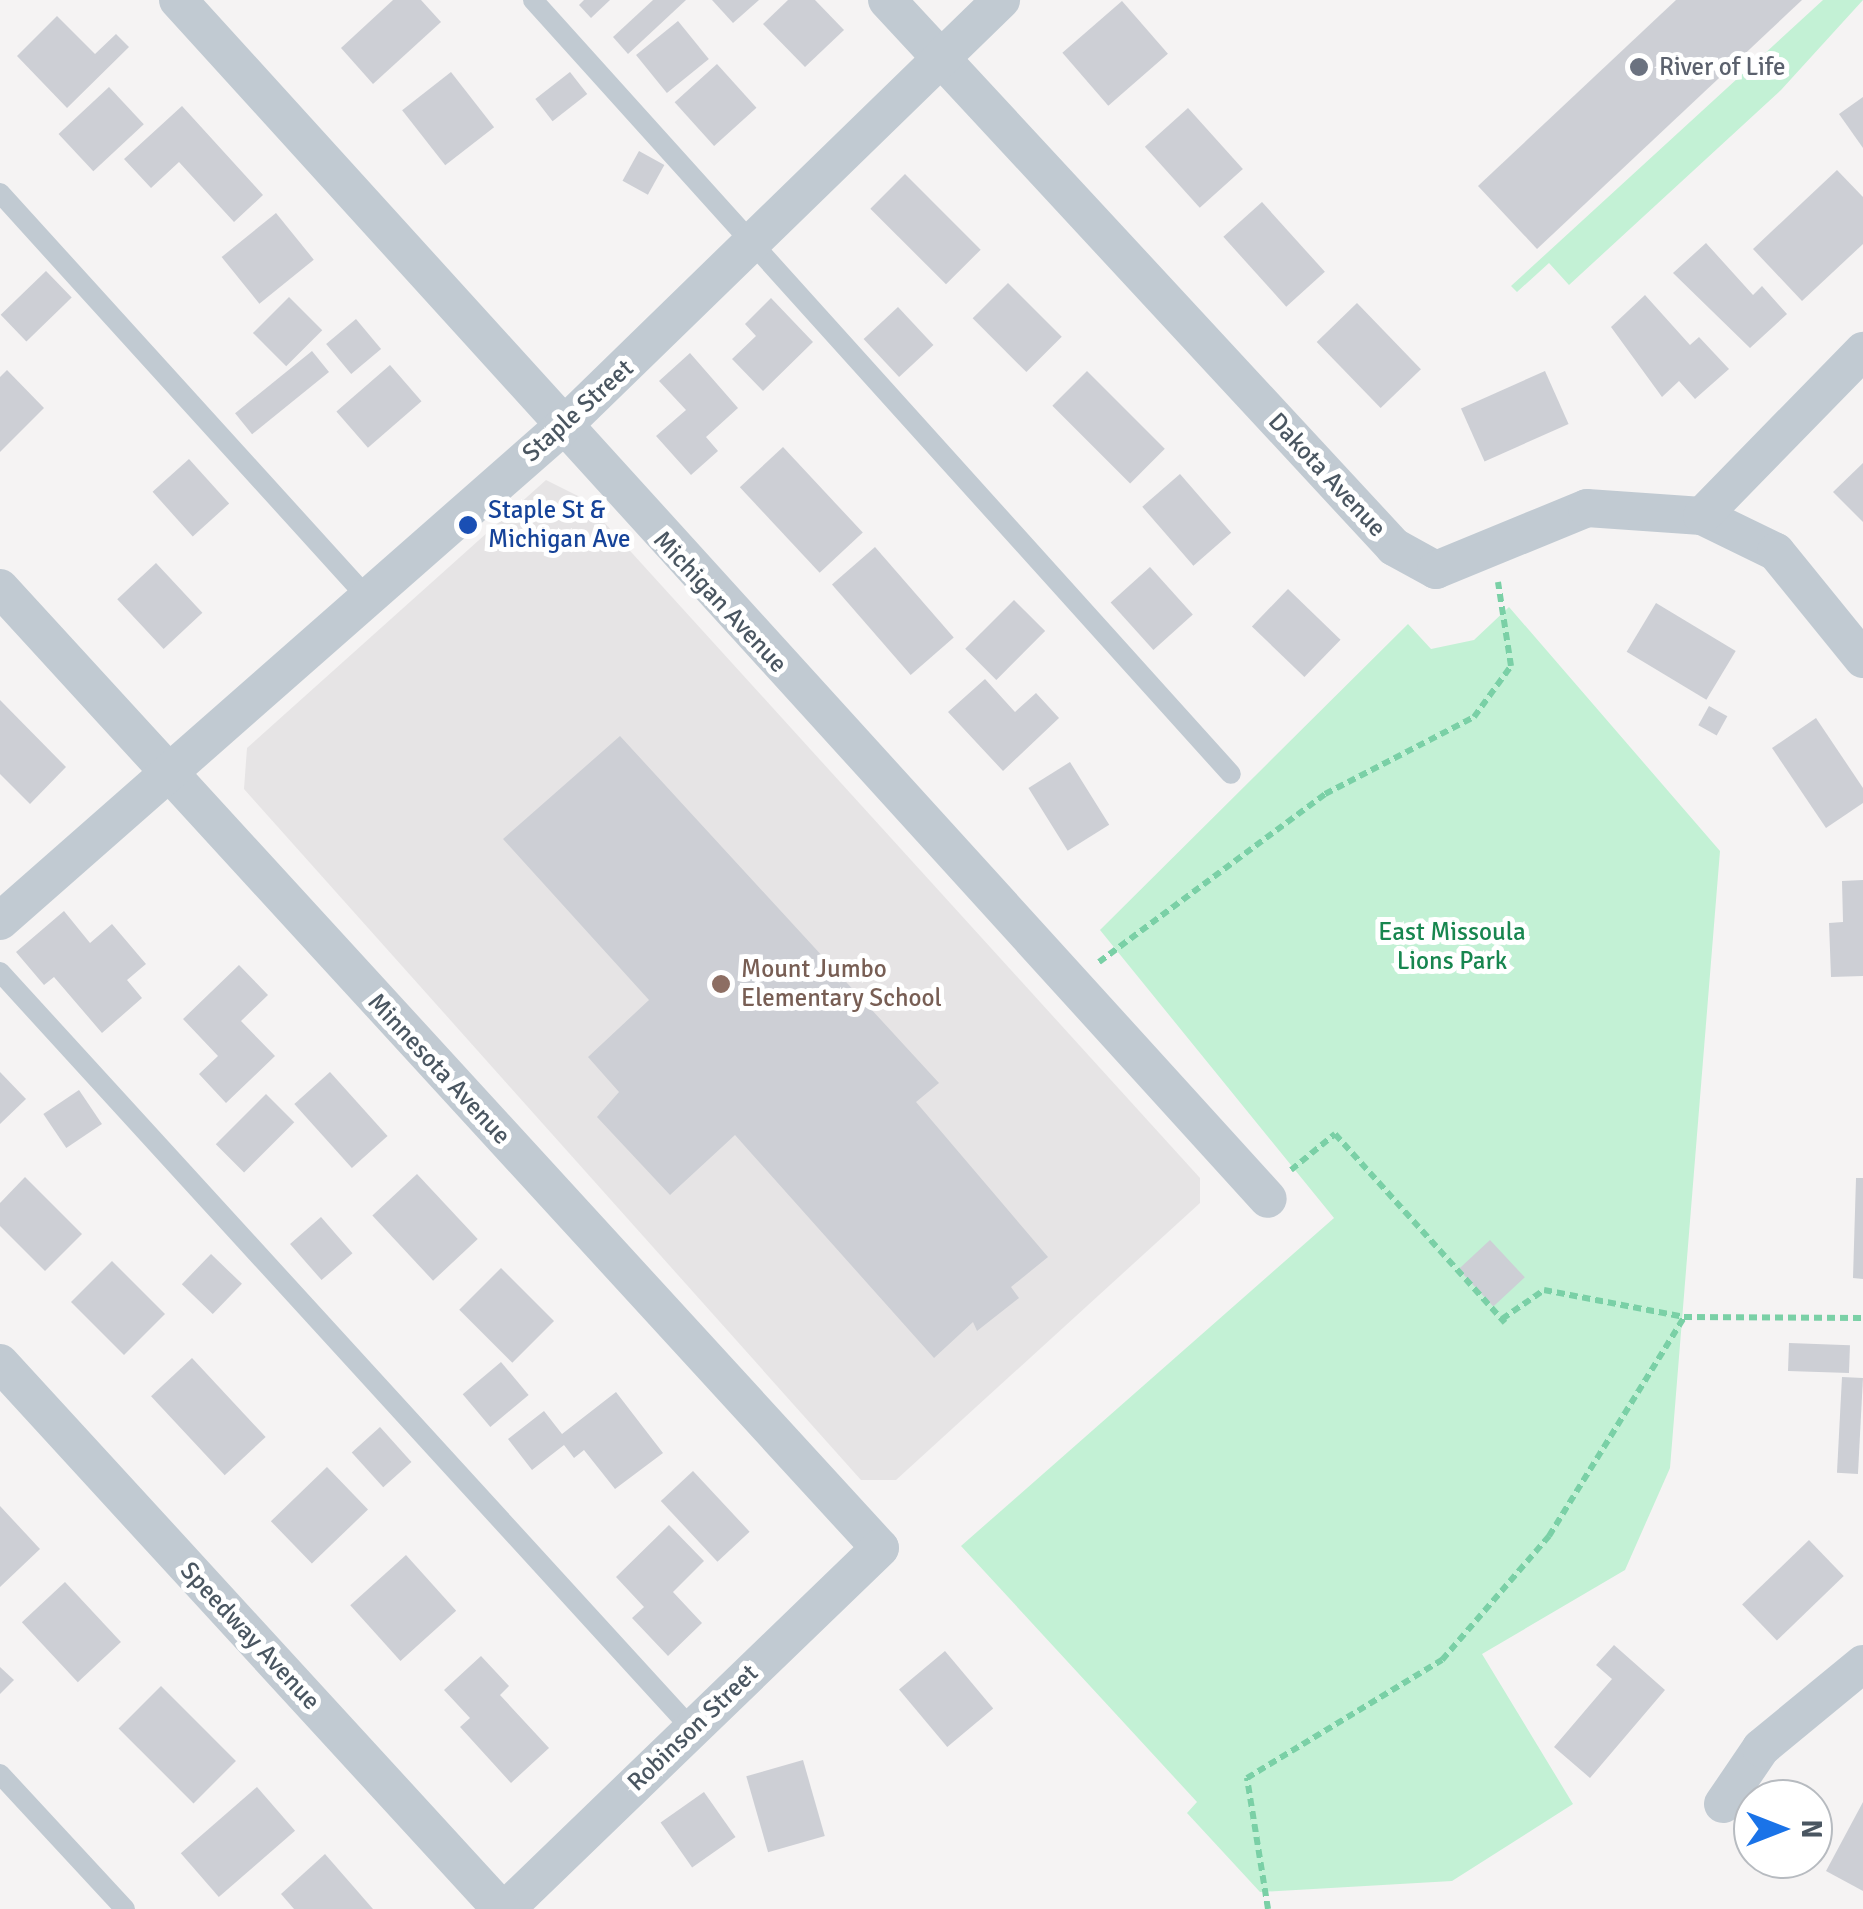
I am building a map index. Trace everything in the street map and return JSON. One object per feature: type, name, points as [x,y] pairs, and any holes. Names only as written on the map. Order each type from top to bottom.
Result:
[{"type":"street","name":"Michigan Avenue","points":[[178,0],[561,428],[1265,1196]]},
{"type":"street","name":"Dakota Avenue","points":[[887,0],[1394,548],[1436,570],[1492,554],[1587,508],[1702,516],[1776,552],[1863,660]]},
{"type":"street","name":"Staple Street","points":[[0,922],[561,428],[754,249],[938,55],[1002,0]]},
{"type":"street","points":[[1702,516],[1863,351]]},
{"type":"street","name":"Minnesota Avenue","points":[[0,588],[880,1548]]},
{"type":"street","name":"Speedway Avenue","points":[[0,1363],[503,1909]]},
{"type":"street","name":"Robinson Street","points":[[503,1909],[880,1548]]},
{"type":"street","points":[[1723,1804],[1761,1748],[1863,1664]]},
{"type":"lane","points":[[533,0],[1231,774]]},
{"type":"lane","points":[[0,193],[367,597]]},
{"type":"lane","points":[[0,972],[692,1729]]},
{"type":"lane","points":[[0,1774],[125,1909]]},
{"type":"path","points":[[1070,984],[1325,794],[1474,717],[1511,666],[1492,554]]},
{"type":"path","points":[[1265,1196],[1335,1134],[1504,1321],[1544,1290],[1684,1317],[1863,1318]]},
{"type":"path","points":[[1268,1909],[1246,1778],[1442,1660],[1548,1536],[1684,1317]]},
{"type":"shaded area","name":"Mount Jumbo Elementary School","points":[[546,480],[582,498],[1200,1178],[1200,1203],[896,1480],[861,1480],[244,789],[247,748]]},
{"type":"green space","points":[[1823,0],[1863,0],[1781,90],[1569,285],[1549,263],[1517,292],[1511,286]]},
{"type":"green space","name":"East Missoula Lions Park","points":[[1509,607],[1720,851],[1670,1468],[1625,1570],[1482,1654],[1573,1804],[1452,1881],[1260,1892],[1187,1813],[1197,1802],[961,1546],[1334,1218],[1100,930],[1408,624],[1431,649],[1474,640]]},
{"type":"building","points":[[393,0],[421,0],[441,22],[373,84],[341,48]]},
{"type":"building","points":[[584,0],[610,0],[591,18],[579,5]]},
{"type":"building","points":[[653,0],[686,0],[628,54],[613,37]]},
{"type":"building","points":[[712,0],[759,0],[733,23]]},
{"type":"building","points":[[788,0],[815,0],[844,30],[805,67],[763,24]]},
{"type":"building","points":[[1676,0],[1802,0],[1537,249],[1478,186]]},
{"type":"building","points":[[1122,1],[1168,54],[1108,106],[1062,53]]},
{"type":"building","points":[[57,16],[95,54],[116,34],[129,47],[67,108],[17,56]]},
{"type":"building","points":[[678,21],[709,59],[667,93],[636,55]]},
{"type":"building","points":[[717,64],[756,108],[714,146],[675,102]]},
{"type":"building","points":[[451,72],[494,127],[445,165],[402,110]]},
{"type":"building","points":[[570,72],[587,94],[553,121],[535,99]]},
{"type":"building","points":[[109,87],[144,124],[93,171],[59,134]]},
{"type":"building","points":[[1863,97],[1863,148],[1839,114]]},
{"type":"building","points":[[182,106],[263,195],[234,222],[179,162],[151,188],[124,159]]},
{"type":"building","points":[[1188,108],[1243,169],[1200,208],[1145,147]]},
{"type":"building","points":[[639,151],[664,165],[648,195],[623,181]]},
{"type":"building","points":[[1837,170],[1863,197],[1863,244],[1802,301],[1753,249]]},
{"type":"building","points":[[905,174],[981,250],[946,284],[870,209]]},
{"type":"building","points":[[1262,202],[1325,272],[1286,307],[1223,237]]},
{"type":"building","points":[[276,213],[314,260],[259,304],[222,257]]},
{"type":"building","points":[[1706,243],[1753,295],[1762,286],[1787,314],[1750,348],[1673,273]]},
{"type":"building","points":[[46,271],[72,298],[26,341],[1,315]]},
{"type":"building","points":[[1008,283],[1062,337],[1026,372],[973,318]]},
{"type":"building","points":[[1645,295],[1690,345],[1699,337],[1729,369],[1695,399],[1679,381],[1662,397],[1611,327]]},
{"type":"building","points":[[289,297],[322,330],[286,366],[253,333]]},
{"type":"building","points":[[771,298],[813,342],[763,391],[732,359],[756,336],[745,324]]},
{"type":"building","points":[[1357,303],[1421,369],[1381,408],[1317,342]]},
{"type":"building","points":[[898,307],[933,345],[899,377],[864,339]]},
{"type":"building","points":[[356,319],[381,349],[351,374],[326,344]]},
{"type":"building","points":[[312,351],[329,372],[252,434],[235,413]]},
{"type":"building","points":[[690,353],[738,408],[706,437],[718,451],[691,475],[656,436],[686,410],[659,381]]},
{"type":"building","points":[[390,365],[421,401],[368,448],[336,412]]},
{"type":"building","points":[[7,370],[44,408],[0,452],[0,377]]},
{"type":"building","points":[[1087,371],[1165,449],[1130,483],[1052,406]]},
{"type":"building","points":[[1545,371],[1569,424],[1485,461],[1461,408]]},
{"type":"building","points":[[783,447],[863,533],[820,573],[740,487]]},
{"type":"building","points":[[189,459],[229,504],[193,536],[153,492]]},
{"type":"building","points":[[1863,463],[1863,522],[1833,492]]},
{"type":"building","points":[[1180,474],[1231,533],[1193,566],[1142,507]]},
{"type":"building","points":[[875,547],[954,638],[911,675],[832,584]]},
{"type":"building","points":[[156,563],[202,613],[164,649],[117,599]]},
{"type":"building","points":[[1150,567],[1193,615],[1153,650],[1111,602]]},
{"type":"building","points":[[1288,589],[1341,640],[1304,677],[1252,626]]},
{"type":"building","points":[[1014,600],[1045,631],[996,680],[965,649]]},
{"type":"building","points":[[1656,603],[1736,651],[1706,700],[1627,652]]},
{"type":"building","points":[[985,679],[1015,712],[1036,693],[1059,718],[1003,771],[948,712]]},
{"type":"building","points":[[0,700],[66,767],[30,804],[0,774]]},
{"type":"building","points":[[1709,706],[1727,716],[1717,735],[1698,725]]},
{"type":"building","points":[[1816,718],[1863,788],[1863,803],[1826,828],[1772,748]]},
{"type":"building","points":[[620,736],[939,1083],[916,1102],[1048,1257],[1011,1287],[1019,1298],[977,1331],[973,1322],[934,1358],[735,1135],[670,1195],[597,1117],[619,1092],[588,1057],[649,1000],[503,839]]},
{"type":"building","points":[[1070,762],[1109,825],[1068,851],[1028,788]]},
{"type":"building","points":[[1863,880],[1863,976],[1831,977],[1829,923],[1843,922],[1842,881]]},
{"type":"building","points":[[64,911],[90,943],[112,924],[146,964],[127,980],[142,998],[102,1033],[54,977],[44,985],[16,952]]},
{"type":"building","points":[[239,965],[268,995],[241,1021],[275,1056],[226,1103],[199,1074],[218,1056],[183,1019]]},
{"type":"building","points":[[0,1072],[26,1099],[0,1124]]},
{"type":"building","points":[[330,1072],[388,1136],[352,1168],[294,1104]]},
{"type":"building","points":[[79,1090],[102,1124],[66,1148],[43,1114]]},
{"type":"building","points":[[266,1094],[294,1122],[244,1172],[216,1144]]},
{"type":"building","points":[[417,1174],[478,1239],[433,1281],[372,1216]]},
{"type":"building","points":[[25,1177],[82,1234],[45,1271],[0,1226],[0,1203]]},
{"type":"building","points":[[1856,1178],[1863,1178],[1863,1279],[1853,1278]]},
{"type":"building","points":[[321,1217],[352,1253],[322,1280],[290,1244]]},
{"type":"building","points":[[1490,1240],[1525,1277],[1493,1307],[1459,1269]]},
{"type":"building","points":[[211,1254],[242,1284],[213,1314],[182,1284]]},
{"type":"building","points":[[112,1261],[165,1314],[124,1355],[71,1302]]},
{"type":"building","points":[[501,1268],[554,1321],[512,1363],[459,1310]]},
{"type":"building","points":[[1789,1343],[1850,1345],[1849,1373],[1788,1371]]},
{"type":"building","points":[[192,1358],[266,1437],[225,1475],[151,1396]]},
{"type":"building","points":[[501,1362],[529,1395],[490,1427],[463,1394]]},
{"type":"building","points":[[1842,1377],[1863,1378],[1858,1474],[1837,1473]]},
{"type":"building","points":[[616,1392],[663,1453],[615,1489],[584,1450],[574,1458],[564,1445],[532,1470],[508,1439],[544,1411],[562,1434]]},
{"type":"building","points":[[380,1427],[411,1462],[383,1487],[352,1452]]},
{"type":"building","points":[[327,1467],[368,1509],[312,1564],[271,1521]]},
{"type":"building","points":[[693,1471],[750,1532],[717,1562],[661,1501]]},
{"type":"building","points":[[0,1506],[40,1549],[0,1587]]},
{"type":"building","points":[[669,1525],[704,1561],[673,1592],[702,1623],[668,1656],[632,1618],[644,1607],[616,1577]]},
{"type":"building","points":[[1809,1540],[1844,1576],[1777,1641],[1742,1605]]},
{"type":"building","points":[[406,1555],[456,1611],[400,1661],[350,1605]]},
{"type":"building","points":[[65,1582],[121,1642],[78,1682],[22,1622]]},
{"type":"building","points":[[1614,1645],[1665,1690],[1590,1778],[1554,1747],[1612,1679],[1596,1665]]},
{"type":"building","points":[[945,1651],[993,1708],[947,1747],[899,1690]]},
{"type":"building","points":[[481,1656],[509,1686],[500,1695],[549,1748],[511,1783],[460,1727],[470,1718],[444,1690]]},
{"type":"building","points":[[0,1667],[14,1680],[0,1694]]},
{"type":"building","points":[[161,1686],[236,1761],[194,1803],[119,1728]]},
{"type":"building","points":[[803,1760],[825,1836],[768,1852],[746,1776]]},
{"type":"building","points":[[257,1787],[295,1831],[219,1897],[181,1853]]},
{"type":"building","points":[[704,1792],[736,1837],[692,1867],[661,1822]]},
{"type":"building","points":[[1863,1802],[1863,1891],[1833,1875],[1833,1858]]},
{"type":"building","points":[[325,1854],[373,1909],[294,1909],[281,1894]]},
{"type":"place","name":"River of Life","points":[[1639,67]]},
{"type":"place","name":"Staple St & Michigan Ave","points":[[468,525]]},
{"type":"place","name":"Mount Jumbo Elementary School","points":[[721,984]]}]
